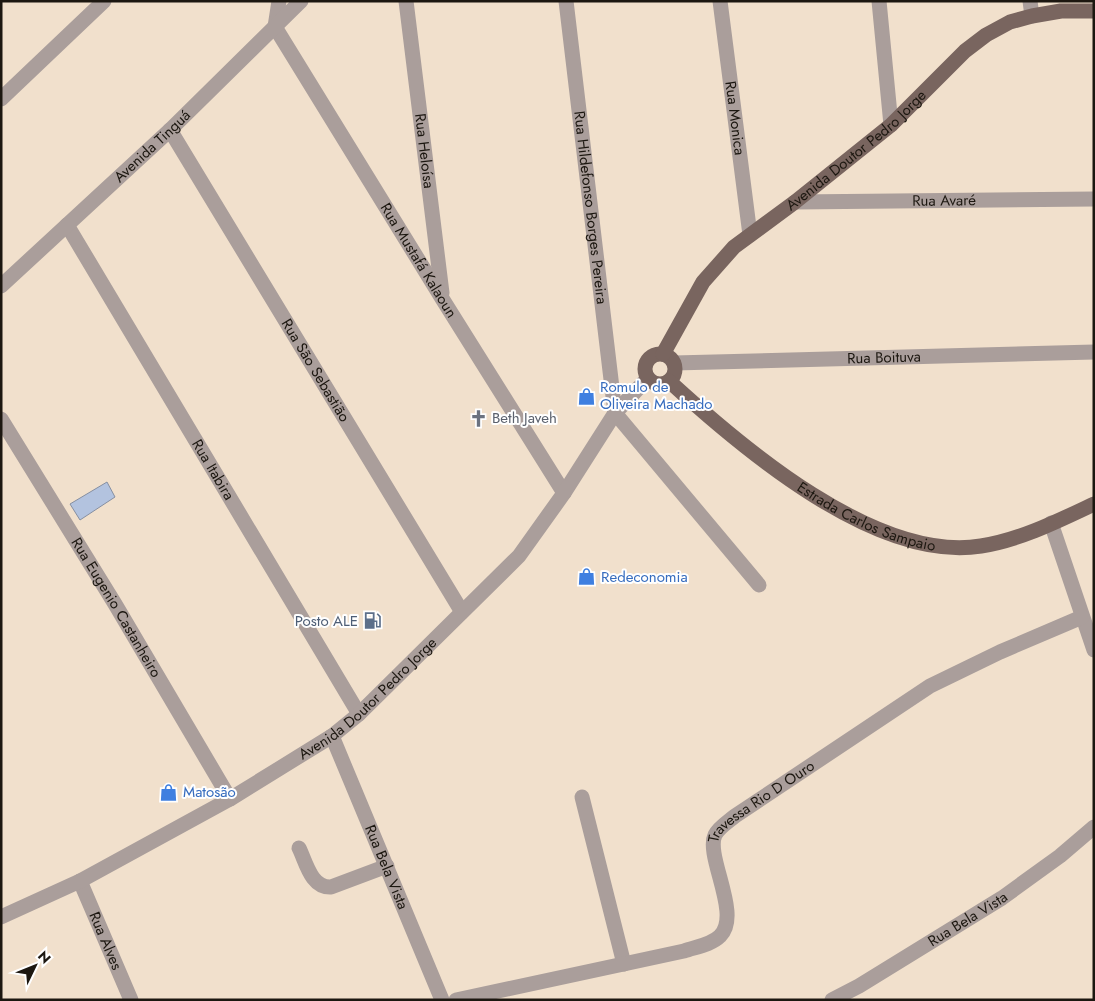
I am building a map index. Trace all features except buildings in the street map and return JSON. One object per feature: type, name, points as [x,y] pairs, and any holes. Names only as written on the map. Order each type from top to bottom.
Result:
[{"type":"main road","name":"Avenida Doutor Pedro Jorge","points":[[669,381],[675,373],[668,358],[703,282],[730,252],[891,124],[965,51],[986,35],[1031,8],[1061,12],[1094,10]]},
{"type":"main road","name":"Avenida Doutor Pedro Jorge","points":[[648,378],[645,372],[647,361],[651,356],[668,358]]},
{"type":"main road","points":[[648,378],[658,384],[664,384],[669,381]]},
{"type":"main road","name":"Estrada Carlos Sampaio","points":[[669,381],[736,441],[796,484],[823,501],[867,524],[909,541],[948,547],[979,547],[1005,542],[1051,524],[1094,504]]},
{"type":"street","points":[[1,99],[104,1]]},
{"type":"street","points":[[275,27],[279,1]]},
{"type":"street","name":"Avenida Tinguá","points":[[1,286],[170,130],[301,1]]},
{"type":"street","name":"Rua Heloísa","points":[[406,1],[443,300]]},
{"type":"street","name":"Rua Hildefonso Borges Pereira","points":[[566,1],[615,413]]},
{"type":"street","name":"Rua Monica","points":[[720,1],[750,235]]},
{"type":"street","points":[[879,1],[891,124]]},
{"type":"street","name":"Rua Mustafá Kalaoun","points":[[275,27],[564,493]]},
{"type":"street","name":"Rua São Sebastião","points":[[170,130],[462,612]]},
{"type":"street","name":"Rua Avaré","points":[[795,202],[1094,198]]},
{"type":"street","name":"Rua Itabira","points":[[67,225],[359,714]]},
{"type":"street","name":"Rua Boituva","points":[[668,358],[1094,352]]},
{"type":"street","name":"Avenida Doutor Pedro Jorge","points":[[1,916],[80,881],[230,799],[332,736],[359,714],[519,556],[564,493],[615,413],[648,378]]},
{"type":"street","points":[[615,413],[759,585]]},
{"type":"street","name":"Rua Eugenio Castanheiro","points":[[1,419],[115,604],[230,799]]},
{"type":"street","points":[[1051,524],[1094,650]]},
{"type":"street","name":"Travessa Rio D Ouro","points":[[456,1000],[684,951],[713,941],[721,936],[726,921],[726,908],[714,839],[716,833],[735,816],[930,686],[1000,652],[1082,617]]},
{"type":"street","name":"Rua Bela Vista","points":[[332,736],[442,1000]]},
{"type":"street","points":[[582,798],[624,964]]},
{"type":"street","name":"Rua Bela Vista","points":[[832,1000],[859,986],[1002,898],[1060,856],[1094,827]]},
{"type":"street","points":[[299,848],[314,880],[321,886],[331,887],[387,866]]},
{"type":"street","name":"Rua Alves","points":[[80,881],[131,1000]]},
{"type":"water","points":[[107,482],[115,497],[80,520],[70,504]]},
{"type":"place","name":"Romulo de Oliveira Machado","points":[[586,396]]},
{"type":"place","name":"Beth Javeh","points":[[478,418]]},
{"type":"place","name":"Redeconomia","points":[[587,577]]},
{"type":"place","name":"Posto ALE","points":[[372,621]]},
{"type":"place","name":"Matosão","points":[[169,792]]}]
